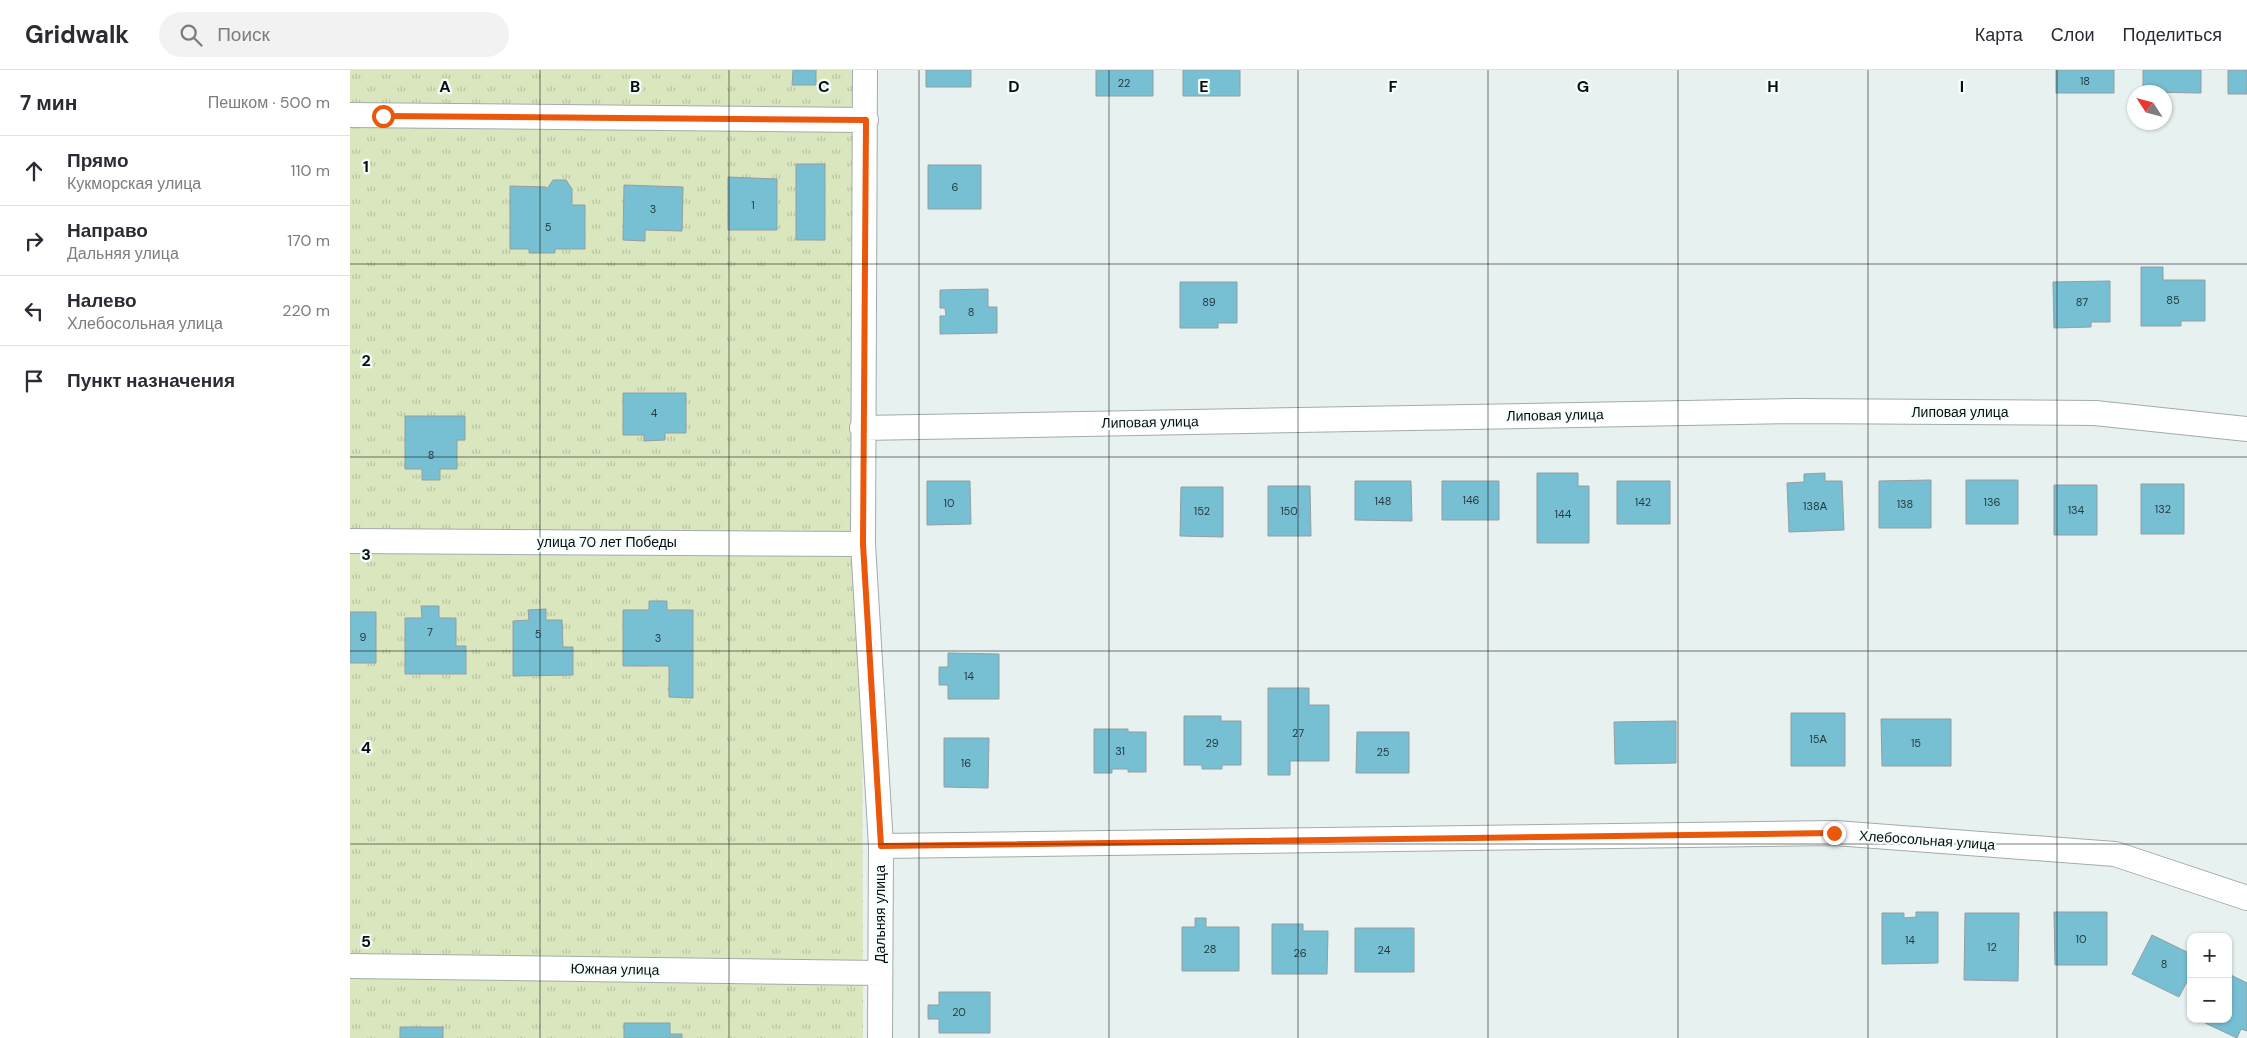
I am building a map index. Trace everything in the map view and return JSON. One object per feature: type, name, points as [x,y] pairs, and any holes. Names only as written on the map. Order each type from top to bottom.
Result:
[{"type":"street","name":"Дальняя улица","points":[[865,70],[863,544],[881,846],[880,1038]]},
{"type":"street","points":[[350,115],[866,120]]},
{"type":"street","name":"Липовая улица","points":[[862,428],[1795,411],[2094,413],[2247,429]]},
{"type":"street","name":"улица 70 лет Победы","points":[[350,541],[863,544]]},
{"type":"street","name":"Хлебосольная улица","points":[[881,846],[1834,833],[2115,854],[2247,898]]},
{"type":"street","name":"Южная улица","points":[[350,966],[880,973]]},
{"type":"green space","points":[[350,70],[861,70],[863,1038],[350,1038]]},
{"type":"building","points":[[793,70],[816,70],[816,85],[792,85]]},
{"type":"building","points":[[926,70],[971,70],[971,87],[926,87]]},
{"type":"building","points":[[1096,70],[1153,70],[1153,96],[1096,96]]},
{"type":"building","points":[[1183,70],[1240,70],[1240,96],[1183,96]]},
{"type":"building","points":[[2056,70],[2114,70],[2114,93],[2056,93]]},
{"type":"building","points":[[2143,70],[2201,70],[2201,93],[2172,92],[2172,85],[2143,85]]},
{"type":"building","points":[[2228,70],[2247,70],[2247,94],[2228,94]]},
{"type":"building","points":[[796,164],[825,164],[825,240],[796,240]]},
{"type":"building","points":[[928,165],[981,165],[981,209],[928,209]]},
{"type":"building","points":[[728,177],[777,179],[777,230],[728,230]]},
{"type":"building","points":[[553,180],[566,180],[572,189],[572,205],[585,205],[585,249],[555,249],[555,253],[529,253],[529,249],[510,249],[510,186],[546,187],[547,189]]},
{"type":"building","points":[[624,185],[683,187],[682,231],[645,230],[645,241],[623,240]]},
{"type":"building","points":[[2141,267],[2163,267],[2163,280],[2205,280],[2205,321],[2181,321],[2181,326],[2141,326]]},
{"type":"building","points":[[2110,281],[2110,322],[2091,322],[2091,327],[2054,328],[2053,282]]},
{"type":"building","points":[[1180,282],[1237,282],[1237,323],[1218,323],[1218,328],[1180,328]]},
{"type":"building","points":[[988,289],[988,307],[997,307],[997,333],[940,334],[940,316],[946,316],[945,308],[940,308],[940,290]]},
{"type":"building","points":[[623,393],[686,393],[686,433],[665,433],[665,440],[644,441],[644,435],[623,435]]},
{"type":"building","points":[[405,416],[465,416],[465,440],[457,440],[457,469],[440,469],[440,480],[422,480],[422,469],[405,469]]},
{"type":"building","points":[[1537,473],[1578,473],[1578,486],[1589,486],[1589,543],[1537,543]]},
{"type":"building","points":[[1825,473],[1825,481],[1842,481],[1844,530],[1789,532],[1787,483],[1804,482],[1804,474]]},
{"type":"building","points":[[1931,480],[1931,528],[1879,528],[1879,481]]},
{"type":"building","points":[[1966,480],[2018,480],[2018,524],[1966,524]]},
{"type":"building","points":[[927,481],[970,481],[971,524],[927,525]]},
{"type":"building","points":[[1355,481],[1411,481],[1412,521],[1355,520]]},
{"type":"building","points":[[1442,481],[1499,481],[1499,520],[1442,520]]},
{"type":"building","points":[[1617,481],[1670,481],[1670,524],[1617,524]]},
{"type":"building","points":[[2141,484],[2184,484],[2184,534],[2141,534]]},
{"type":"building","points":[[2054,485],[2097,485],[2097,535],[2054,535]]},
{"type":"building","points":[[1268,486],[1310,486],[1311,536],[1268,536]]},
{"type":"building","points":[[1181,487],[1223,487],[1223,537],[1180,536]]},
{"type":"building","points":[[649,601],[667,601],[667,610],[693,610],[693,698],[669,697],[669,666],[623,666],[623,610],[649,610]]},
{"type":"building","points":[[421,606],[439,606],[439,618],[456,618],[456,646],[466,646],[466,674],[405,674],[405,618],[422,618]]},
{"type":"building","points":[[546,609],[546,620],[562,620],[563,647],[573,647],[573,675],[513,676],[513,621],[529,620],[528,610]]},
{"type":"building","points":[[350,612],[376,612],[376,663],[350,663]]},
{"type":"building","points":[[948,653],[999,654],[999,699],[948,699],[948,685],[939,685],[939,667],[948,667]]},
{"type":"building","points":[[1268,688],[1309,688],[1309,705],[1329,705],[1329,761],[1290,761],[1290,775],[1268,775]]},
{"type":"building","points":[[1791,713],[1845,713],[1845,766],[1791,766]]},
{"type":"building","points":[[1184,716],[1221,716],[1221,721],[1241,721],[1241,765],[1222,765],[1222,769],[1202,769],[1202,765],[1184,765]]},
{"type":"building","points":[[1881,719],[1951,719],[1951,766],[1882,766]]},
{"type":"building","points":[[1676,721],[1676,763],[1615,764],[1614,722]]},
{"type":"building","points":[[1094,729],[1128,729],[1128,732],[1146,732],[1146,772],[1128,772],[1128,769],[1112,769],[1112,773],[1094,773]]},
{"type":"building","points":[[1357,732],[1409,732],[1409,773],[1356,773]]},
{"type":"building","points":[[944,738],[989,738],[988,788],[944,787]]},
{"type":"building","points":[[1916,912],[1938,912],[1938,963],[1882,964],[1882,913],[1904,913],[1904,918],[1916,917]]},
{"type":"building","points":[[2054,912],[2107,912],[2107,965],[2055,965]]},
{"type":"building","points":[[1965,913],[2019,913],[2018,981],[1964,980]]},
{"type":"building","points":[[1195,918],[1206,918],[1206,927],[1239,927],[1239,971],[1182,971],[1182,927],[1195,927]]},
{"type":"building","points":[[1272,924],[1303,924],[1303,931],[1328,931],[1327,974],[1272,974]]},
{"type":"building","points":[[1355,928],[1414,928],[1414,972],[1355,972]]},
{"type":"building","points":[[2152,935],[2187,952],[2187,982],[2179,997],[2132,974]]},
{"type":"building","points":[[2232,976],[2247,983],[2247,1031],[2241,1029],[2237,1038],[2205,1023],[2232,1023]]},
{"type":"building","points":[[939,992],[990,992],[990,1033],[939,1033],[939,1019],[928,1019],[928,1005],[939,1005]]},
{"type":"building","points":[[624,1023],[670,1023],[670,1034],[682,1034],[682,1038],[624,1038]]},
{"type":"building","points":[[400,1027],[443,1027],[443,1038],[400,1038]]},
{"type":"route","points":[[383,116],[866,120],[862,428],[863,544],[881,846],[1834,833]]}]
